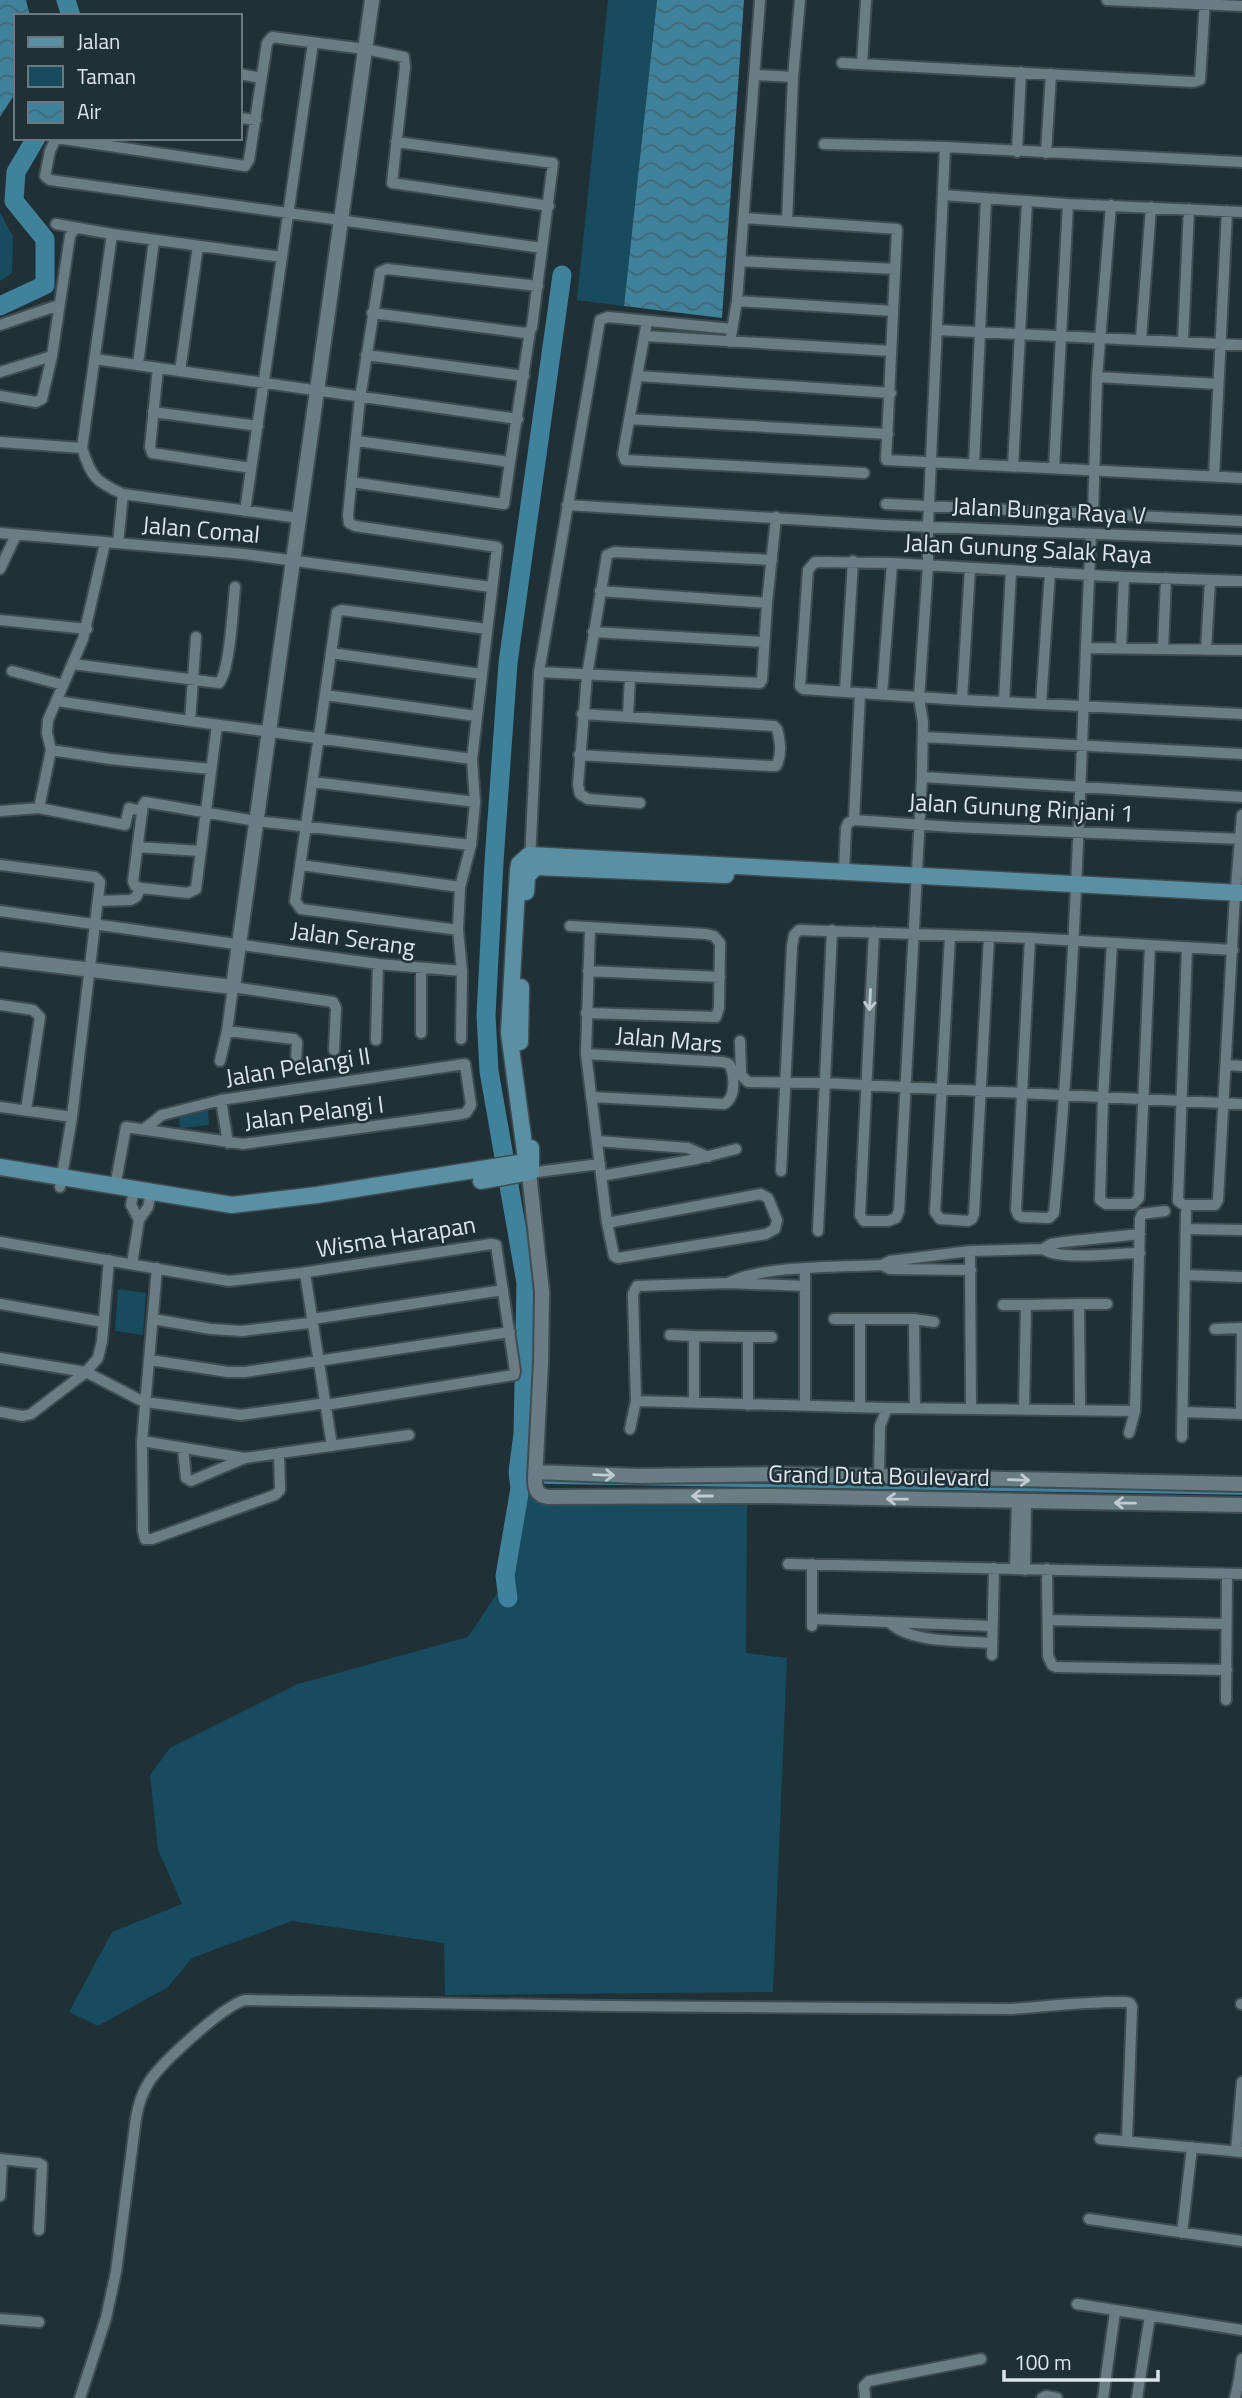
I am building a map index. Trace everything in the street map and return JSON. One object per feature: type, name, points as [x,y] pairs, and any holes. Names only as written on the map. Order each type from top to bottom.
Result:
[{"type":"main road","points":[[530,862],[844,871],[916,879]]},
{"type":"main road","points":[[530,862],[540,867],[916,879],[1239,896]]},
{"type":"main road","points":[[0,1167],[61,1183],[220,1205],[242,1205],[525,1168],[532,1171],[519,1030],[530,862]]},
{"type":"main road","points":[[0,1177],[115,1187],[142,1196]]},
{"type":"street","points":[[219,1061],[227,1031],[372,0]]},
{"type":"street","points":[[730,342],[737,301],[760,0]]},
{"type":"street","points":[[787,221],[793,77],[800,0]]},
{"type":"street","points":[[862,64],[866,0]]},
{"type":"street","points":[[1107,0],[1205,2],[1242,6]]},
{"type":"street","points":[[842,63],[1196,81],[1200,80],[1205,2]]},
{"type":"street","points":[[70,140],[245,166],[249,160],[270,37],[366,49],[400,55],[405,60],[391,180],[393,183],[549,205]]},
{"type":"street","points":[[245,512],[313,43]]},
{"type":"street","points":[[1017,152],[1021,72]]},
{"type":"street","points":[[242,74],[261,78]]},
{"type":"street","points":[[1046,153],[1051,74]]},
{"type":"street","points":[[756,75],[793,77]]},
{"type":"street","points":[[242,118],[256,120]]},
{"type":"street","points":[[55,140],[45,176],[50,180],[542,248]]},
{"type":"street","points":[[351,482],[504,504],[549,205],[554,163],[396,142]]},
{"type":"street","points":[[824,144],[1242,162]]},
{"type":"street","points":[[874,932],[860,1216],[866,1221],[888,1221],[894,1220],[898,1215],[914,934],[923,737],[919,698],[928,565],[945,148]]},
{"type":"street","points":[[943,195],[1242,212]]},
{"type":"street","points":[[974,464],[986,199]]},
{"type":"street","points":[[1013,466],[1027,201]]},
{"type":"street","points":[[1054,468],[1068,204]]},
{"type":"street","points":[[1093,515],[1097,377],[1111,205]]},
{"type":"street","points":[[1141,340],[1151,206]]},
{"type":"street","points":[[1183,340],[1189,209]]},
{"type":"street","points":[[1214,476],[1227,211]]},
{"type":"street","points":[[744,218],[897,229],[886,460],[1242,478]]},
{"type":"street","points":[[56,224],[282,257]]},
{"type":"street","points":[[0,396],[34,402],[40,401],[43,396],[71,236],[78,228]]},
{"type":"street","points":[[113,234],[82,449],[93,477],[101,484],[123,494],[299,518]]},
{"type":"street","points":[[138,365],[154,240]]},
{"type":"street","points":[[180,371],[198,246]]},
{"type":"street","points":[[740,261],[895,269]]},
{"type":"street","points":[[461,1039],[462,971],[458,930],[460,887],[471,845],[475,802],[472,759],[497,547],[352,525],[348,515],[351,482],[360,398],[379,274],[384,269],[538,286]]},
{"type":"street","points":[[737,301],[893,311]]},
{"type":"street","points":[[0,325],[59,305]]},
{"type":"street","points":[[372,313],[530,331]]},
{"type":"street","points":[[530,862],[539,672],[600,320],[608,317],[732,329]]},
{"type":"street","points":[[647,321],[623,454],[626,460],[864,473]]},
{"type":"street","points":[[937,330],[1242,345]]},
{"type":"street","points":[[645,336],[891,351]]},
{"type":"street","points":[[366,355],[524,376]]},
{"type":"street","points":[[0,372],[52,356]]},
{"type":"street","points":[[95,359],[518,419]]},
{"type":"street","points":[[158,368],[150,449],[154,454],[251,468]]},
{"type":"street","points":[[638,376],[891,393]]},
{"type":"street","points":[[1097,377],[1218,384]]},
{"type":"street","points":[[153,412],[258,426]]},
{"type":"street","points":[[629,419],[888,434]]},
{"type":"street","points":[[357,441],[510,462]]},
{"type":"street","points":[[0,442],[82,449]]},
{"type":"street","points":[[118,543],[123,494]]},
{"type":"street","points":[[886,504],[1242,521]]},
{"type":"street","name":"Jalan Bunga Raya V","points":[[567,505],[1091,535],[1242,540]]},
{"type":"street","points":[[539,672],[758,684],[762,680],[776,517]]},
{"type":"street","name":"Jalan Comal","points":[[0,533],[293,561],[491,587]]},
{"type":"street","points":[[0,569],[16,535]]},
{"type":"street","points":[[1030,938],[1016,1210],[1022,1217],[1049,1218],[1054,1213],[1065,1097],[1080,832],[1079,787],[1091,535]]},
{"type":"street","points":[[39,808],[51,750],[47,725],[87,629],[105,543]]},
{"type":"street","points":[[640,803],[583,797],[578,785],[587,674],[608,553],[772,560]]},
{"type":"street","points":[[853,561],[845,691],[919,698],[1242,714]]},
{"type":"street","name":"Jalan Gunung Salak Raya","points":[[845,691],[803,689],[800,686],[807,570],[812,563],[853,561],[1242,581]]},
{"type":"street","points":[[882,694],[892,563]]},
{"type":"street","points":[[962,700],[970,568]]},
{"type":"street","points":[[1004,702],[1011,570]]},
{"type":"street","points":[[1041,703],[1049,572]]},
{"type":"street","points":[[1121,648],[1124,577]]},
{"type":"street","points":[[1163,649],[1166,578]]},
{"type":"street","points":[[1206,650],[1210,581]]},
{"type":"street","points":[[73,664],[217,683],[223,680],[235,587]]},
{"type":"street","points":[[600,591],[767,603]]},
{"type":"street","points":[[458,930],[300,909],[295,901],[336,614],[340,610],[487,629]]},
{"type":"street","points":[[0,620],[87,629]]},
{"type":"street","points":[[593,632],[764,642]]},
{"type":"street","points":[[190,721],[196,637]]},
{"type":"street","points":[[1086,648],[1242,650]]},
{"type":"street","points":[[331,653],[481,674]]},
{"type":"street","points":[[12,671],[63,685]]},
{"type":"street","points":[[628,716],[630,677]]},
{"type":"street","points":[[844,871],[846,828],[848,823],[854,820],[860,692]]},
{"type":"street","points":[[325,695],[476,716]]},
{"type":"street","points":[[57,701],[472,759]]},
{"type":"street","points":[[579,755],[770,766],[778,764],[780,739],[774,726],[582,714]]},
{"type":"street","points":[[217,725],[205,813],[196,889],[192,893],[135,886],[132,881],[145,802],[205,813],[256,821],[471,845]]},
{"type":"street","points":[[923,737],[1242,754]]},
{"type":"street","points":[[51,750],[211,769]]},
{"type":"street","points":[[922,777],[1236,797]]},
{"type":"street","points":[[313,782],[475,802]]},
{"type":"street","points":[[0,811],[39,808],[125,825],[129,808],[142,811]]},
{"type":"street","points":[[1187,947],[1178,1201],[1184,1205],[1215,1205],[1218,1203],[1242,815]]},
{"type":"street","name":"Jalan Gunung Rinjani 1","points":[[854,820],[1241,839]]},
{"type":"street","points":[[137,847],[201,851]]},
{"type":"street","points":[[1,865],[98,877],[100,882],[91,971],[61,1183]]},
{"type":"street","points":[[301,865],[460,887]]},
{"type":"street","points":[[98,901],[131,900],[141,888]]},
{"type":"street","name":"Jalan Serang","points":[[0,911],[378,964],[462,971]]},
{"type":"street","points":[[570,926],[713,936],[718,939],[721,948],[718,1016],[713,1018],[586,1013]]},
{"type":"street","points":[[590,927],[586,1054],[607,1223],[614,1256],[618,1258],[769,1233],[775,1229],[777,1220],[769,1200],[761,1194],[607,1223]]},
{"type":"street","points":[[781,1171],[796,932],[804,929],[1030,938],[1233,950]]},
{"type":"street","points":[[818,1231],[832,930]]},
{"type":"street","points":[[950,936],[940,1090],[936,1216],[940,1219],[968,1221],[974,1214],[989,937]]},
{"type":"street","points":[[1112,943],[1100,1200],[1106,1205],[1133,1204],[1139,1198],[1150,945]]},
{"type":"street","points":[[0,959],[325,999],[333,1002],[336,1008],[334,1050]]},
{"type":"street","points":[[376,1040],[378,964]]},
{"type":"street","points":[[421,969],[421,1033]]},
{"type":"street","points":[[588,971],[720,977]]},
{"type":"street","points":[[0,1005],[33,1010],[40,1017],[26,1110]]},
{"type":"street","points":[[227,1031],[294,1039],[297,1042],[296,1062]]},
{"type":"street","points":[[740,1041],[741,1075],[744,1081],[1242,1104]]},
{"type":"street","name":"Jalan Mars","points":[[586,1054],[727,1062],[732,1068],[731,1099],[724,1104],[591,1097]]},
{"type":"street","name":"Jalan Pelangi II","points":[[144,1129],[162,1115],[221,1100],[465,1064],[471,1105],[466,1113]]},
{"type":"street","points":[[1226,1065],[1242,1066]]},
{"type":"street","points":[[221,1100],[228,1143]]},
{"type":"street","points":[[0,1107],[72,1117]]},
{"type":"street","name":"Jalan Pelangi I","points":[[115,1187],[126,1127],[228,1143],[266,1142],[466,1113]]},
{"type":"street","points":[[597,1141],[688,1148],[708,1157]]},
{"type":"street","points":[[535,1480],[542,1292],[525,1168],[601,1170],[708,1157],[736,1149]]},
{"type":"street","points":[[139,1220],[132,1208],[142,1196]]},
{"type":"street","points":[[132,1264],[139,1220],[147,1210],[142,1196]]},
{"type":"street","points":[[1129,1433],[1135,1410],[1142,1214],[1165,1211]]},
{"type":"street","points":[[1182,1437],[1187,1275],[1186,1212]]},
{"type":"street","points":[[1186,1229],[1242,1230]]},
{"type":"street","points":[[728,1283],[740,1276],[806,1268],[882,1265],[890,1261],[971,1251],[1043,1249],[1063,1242],[1140,1234]]},
{"type":"street","points":[[0,1242],[208,1279],[229,1281],[303,1273]]},
{"type":"street","name":"Wisma Harapan","points":[[491,1244],[497,1247],[515,1371],[512,1376],[323,1405],[303,1273],[491,1244]]},
{"type":"street","points":[[1043,1249],[1049,1253],[1063,1255],[1140,1253]]},
{"type":"street","points":[[971,1251],[971,1408]]},
{"type":"street","points":[[0,1412],[23,1416],[31,1414],[86,1372],[98,1358],[109,1260]]},
{"type":"street","points":[[882,1265],[890,1269],[971,1270]]},
{"type":"street","points":[[158,1268],[143,1401],[145,1539],[275,1496],[280,1490],[279,1453]]},
{"type":"street","points":[[805,1405],[806,1268]]},
{"type":"street","points":[[1187,1275],[1242,1277]]},
{"type":"street","points":[[630,1429],[636,1401],[634,1289],[637,1286],[728,1283],[805,1286]]},
{"type":"street","points":[[153,1319],[211,1329],[242,1331],[503,1290]]},
{"type":"street","points":[[0,1304],[103,1322]]},
{"type":"street","points":[[1079,1304],[1080,1409]]},
{"type":"street","points":[[1003,1305],[1107,1304]]},
{"type":"street","points":[[1024,1409],[1026,1305]]},
{"type":"street","points":[[834,1319],[914,1319],[934,1322]]},
{"type":"street","points":[[860,1319],[860,1407]]},
{"type":"street","points":[[914,1319],[915,1408]]},
{"type":"street","points":[[1184,1412],[1241,1414],[1242,1328],[1215,1329]]},
{"type":"street","points":[[149,1360],[237,1372],[510,1332]]},
{"type":"street","points":[[670,1335],[772,1337]]},
{"type":"street","points":[[694,1336],[694,1403]]},
{"type":"street","points":[[748,1337],[748,1405]]},
{"type":"street","points":[[0,1358],[86,1372],[143,1401],[241,1415],[323,1405],[328,1447]]},
{"type":"street","points":[[636,1401],[887,1408],[1135,1410]]},
{"type":"street","points":[[879,1476],[880,1426],[887,1408]]},
{"type":"street","points":[[183,1448],[186,1478],[189,1481],[245,1458],[409,1435]]},
{"type":"street","points":[[142,1441],[245,1458]]},
{"type":"street","name":"Grand Duta Boulevard","points":[[1242,1484],[1154,1493],[1022,1501],[775,1485],[638,1476],[535,1480],[538,1494],[548,1497],[775,1485],[879,1476],[1154,1493],[1242,1505]]},
{"type":"street","points":[[1020,1569],[1022,1501]]},
{"type":"street","points":[[788,1564],[1242,1574]]},
{"type":"street","points":[[812,1564],[812,1623],[992,1626]]},
{"type":"street","points":[[992,1655],[994,1569]]},
{"type":"street","points":[[1047,1569],[1048,1656],[1052,1665],[1227,1670]]},
{"type":"street","points":[[1226,1700],[1227,1574]]},
{"type":"street","points":[[1048,1620],[1226,1624]]},
{"type":"street","points":[[891,1624],[905,1634],[918,1637],[992,1643]]},
{"type":"street","points":[[80,2398],[106,2319],[116,2272],[136,2119],[142,2095],[160,2068],[177,2052],[230,2006],[245,2000],[1011,2009],[1090,2001],[1126,2002],[1132,2007],[1127,2140]]},
{"type":"street","points":[[1100,2139],[1239,2152],[1242,2082]]},
{"type":"street","points":[[1182,2233],[1192,2147]]},
{"type":"street","points":[[0,2196],[1,2159],[42,2165],[39,2230]]},
{"type":"street","points":[[1089,2219],[1242,2241]]},
{"type":"street","points":[[1077,2304],[1242,2330]]},
{"type":"street","points":[[1103,2398],[1115,2312]]},
{"type":"street","points":[[1137,2398],[1150,2316]]},
{"type":"street","points":[[0,2319],[39,2322]]},
{"type":"street","points":[[865,2398],[864,2386],[869,2381],[981,2359]]},
{"type":"street","points":[[1235,2398],[1241,2381],[1242,2359]]},
{"type":"street","points":[[1042,2398],[1057,2398]]},
{"type":"green space","points":[[608,0],[657,0],[624,306],[577,300]]},
{"type":"green space","points":[[0,212],[13,237],[12,273],[0,281]]},
{"type":"green space","points":[[208,1110],[209,1125],[180,1128],[179,1113]]},
{"type":"green space","points":[[118,1289],[146,1293],[143,1335],[115,1331]]},
{"type":"green space","points":[[514,1495],[747,1497],[746,1653],[787,1658],[773,1992],[445,1995],[444,1943],[292,1921],[192,1958],[168,1987],[98,2026],[69,2012],[112,1932],[182,1904],[158,1850],[150,1775],[170,1748],[298,1684],[468,1637],[499,1590]]},
{"type":"water","points":[[0,0],[26,0],[30,14],[14,14],[14,95],[0,117]]},
{"type":"water","points":[[657,0],[744,0],[722,318],[624,306]]},
{"type":"waterway","points":[[66,0],[70,14]]},
{"type":"waterway","points":[[0,306],[45,285],[45,239],[14,201],[16,172],[35,140]]},
{"type":"waterway","points":[[508,1598],[505,1576],[520,1488],[518,1472],[523,1434],[526,1283],[489,1071],[486,1015],[508,663],[562,275]]},
{"type":"waterway","points":[[519,1481],[530,1481]]},
{"type":"waterway","points":[[537,1482],[1242,1493]]}]
